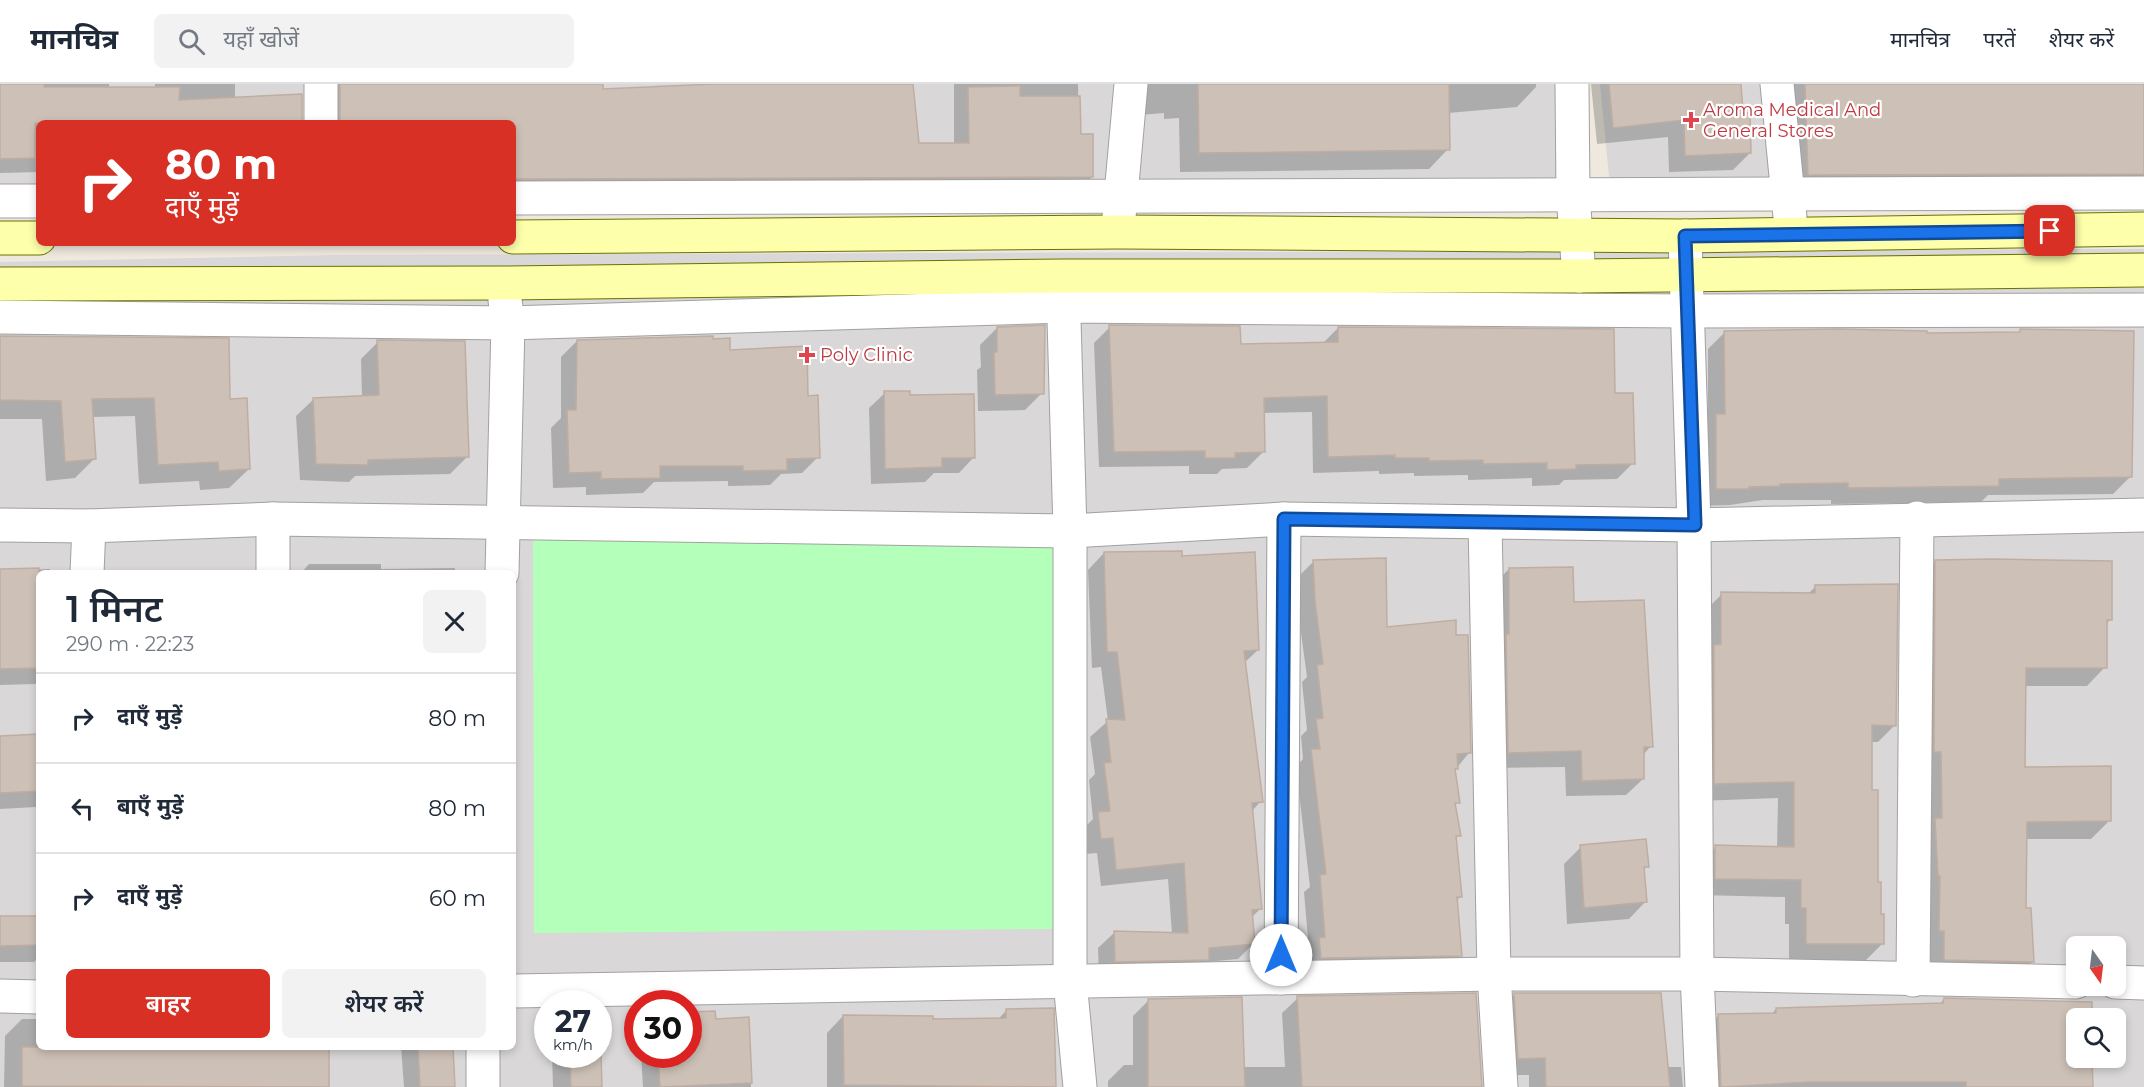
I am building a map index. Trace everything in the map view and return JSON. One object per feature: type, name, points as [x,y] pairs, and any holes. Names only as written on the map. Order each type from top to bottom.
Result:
[{"type":"main road","points":[[516,237],[1119,232],[1685,236],[2144,229]]},
{"type":"main road","points":[[0,238],[36,238]]},
{"type":"main road","points":[[0,284],[503,283],[1064,291],[1579,276],[2144,270]]},
{"type":"street","points":[[321,84],[321,120]]},
{"type":"street","points":[[1119,232],[1119,194],[1131,84]]},
{"type":"street","points":[[1572,84],[1573,195],[1579,276]]},
{"type":"street","points":[[1777,84],[1791,235]]},
{"type":"street","points":[[516,198],[1119,194],[2144,193]]},
{"type":"street","points":[[0,201],[36,201]]},
{"type":"street","points":[[1685,236],[1695,525],[1697,974],[1702,1087]]},
{"type":"street","points":[[502,570],[508,323],[503,283]]},
{"type":"street","points":[[1064,291],[1070,531],[1070,981],[1080,1087]]},
{"type":"street","points":[[0,317],[508,323],[1064,291],[1687,311],[2144,310]]},
{"type":"street","points":[[0,525],[89,526],[273,519],[1070,531],[1284,519],[1695,525],[2144,514]]},
{"type":"street","points":[[1913,980],[1917,518]]},
{"type":"street","points":[[273,519],[273,570]]},
{"type":"street","points":[[1281,978],[1284,519]]},
{"type":"street","points":[[1485,522],[1494,974],[1501,1087]]},
{"type":"street","points":[[87,570],[89,526]]},
{"type":"street","points":[[516,991],[1494,974],[1697,974],[2066,982]]},
{"type":"street","points":[[2126,982],[2144,982]]},
{"type":"street","points":[[0,996],[36,998]]},
{"type":"street","points":[[483,1050],[483,1087]]},
{"type":"shaded area","points":[[0,84],[1557,84],[1568,207],[516,208],[516,120],[36,120],[36,208],[0,208]]},
{"type":"shaded area","points":[[1600,84],[2144,84],[2144,181],[1610,186]]},
{"type":"shaded area","points":[[2144,249],[2144,1087],[0,1087],[0,262],[341,255]]},
{"type":"green space","points":[[1056,533],[1057,929],[534,933],[533,537]]},
{"type":"building","points":[[0,84],[44,84],[44,87],[180,87],[179,100],[302,94],[302,120],[36,120],[35,158],[0,159]]},
{"type":"building","points":[[340,84],[603,84],[603,89],[714,84],[913,84],[919,143],[969,143],[968,87],[1020,86],[1020,96],[1080,96],[1081,134],[1093,134],[1093,177],[516,179],[516,120],[340,120]]},
{"type":"building","points":[[1198,84],[1449,84],[1450,150],[1199,153]]},
{"type":"building","points":[[1609,84],[1741,84],[1743,113],[1750,113],[1751,153],[1685,156],[1684,120],[1613,128]]},
{"type":"building","points":[[1805,84],[2144,84],[2144,174],[1808,175]]},
{"type":"building","points":[[1045,325],[1044,394],[995,395],[994,352],[997,352],[997,327]]},
{"type":"building","points":[[1109,325],[1240,326],[1241,344],[1338,342],[1338,327],[1614,329],[1615,393],[1633,393],[1635,464],[1576,465],[1576,469],[1547,470],[1547,463],[1483,464],[1483,460],[1429,461],[1429,458],[1395,458],[1395,455],[1328,457],[1327,396],[1264,398],[1265,452],[1235,453],[1235,458],[1205,458],[1205,451],[1114,452]]},
{"type":"building","points":[[1837,329],[1927,331],[1927,333],[2020,332],[2020,329],[2134,331],[2132,477],[1999,479],[1999,486],[1848,488],[1848,483],[1780,484],[1780,486],[1749,487],[1749,489],[1716,489],[1716,414],[1725,414],[1724,331]]},
{"type":"building","points":[[0,336],[229,338],[230,399],[247,398],[250,469],[219,471],[218,462],[158,465],[154,398],[92,399],[96,459],[65,462],[61,401],[0,400]]},
{"type":"building","points":[[713,336],[713,339],[730,338],[730,350],[807,346],[808,396],[818,395],[820,458],[787,459],[787,470],[743,471],[743,466],[660,466],[660,478],[601,479],[601,472],[569,473],[567,410],[576,410],[577,340]]},
{"type":"building","points":[[377,340],[465,341],[469,457],[368,460],[368,465],[316,464],[313,398],[379,395]]},
{"type":"building","points":[[884,391],[910,391],[910,395],[974,394],[975,458],[942,458],[942,467],[885,469]]},
{"type":"building","points":[[1182,551],[1182,556],[1255,552],[1259,650],[1244,651],[1263,802],[1252,803],[1262,909],[1252,910],[1255,944],[1209,948],[1209,960],[1115,962],[1114,931],[1188,933],[1184,863],[1116,870],[1113,838],[1101,839],[1098,812],[1110,811],[1104,763],[1111,762],[1106,719],[1125,720],[1117,652],[1107,652],[1104,552]]},
{"type":"building","points":[[1386,558],[1387,627],[1456,620],[1456,635],[1468,635],[1471,753],[1457,754],[1458,769],[1455,769],[1460,803],[1455,803],[1461,836],[1456,836],[1462,897],[1457,897],[1462,956],[1321,958],[1319,938],[1325,937],[1320,875],[1326,874],[1311,749],[1320,749],[1316,719],[1323,718],[1317,665],[1323,664],[1315,601],[1313,560]]},
{"type":"building","points":[[1935,560],[2112,561],[2112,620],[2107,620],[2107,668],[2026,668],[2025,767],[2111,766],[2111,821],[2027,822],[2026,908],[2031,908],[2034,962],[1944,960],[1944,931],[1939,931],[1940,876],[1938,876],[1935,818],[1942,818],[1941,752],[1934,752]]},
{"type":"building","points":[[1573,567],[1574,602],[1644,600],[1653,747],[1644,747],[1644,779],[1582,781],[1581,751],[1508,753],[1506,634],[1509,634],[1509,568]]},
{"type":"building","points":[[39,568],[36,570],[36,668],[0,669],[0,569]]},
{"type":"building","points":[[1898,584],[1896,726],[1872,725],[1872,790],[1878,790],[1878,882],[1881,882],[1884,944],[1806,944],[1806,908],[1801,908],[1801,880],[1715,879],[1715,845],[1794,847],[1794,782],[1714,784],[1714,645],[1721,644],[1721,592],[1815,593],[1815,585]]},
{"type":"building","points":[[36,734],[36,791],[0,793],[0,736]]},
{"type":"building","points":[[1646,839],[1649,867],[1644,867],[1647,902],[1584,908],[1580,845]]},
{"type":"building","points":[[0,916],[36,916],[36,945],[0,946]]},
{"type":"building","points":[[1476,993],[1482,1087],[1302,1087],[1297,996]]},
{"type":"building","points":[[1514,993],[1661,993],[1670,1087],[1546,1087],[1545,1058],[1518,1059]]},
{"type":"building","points":[[1242,997],[1245,1087],[1148,1087],[1148,999]]},
{"type":"building","points":[[1944,998],[2092,1002],[2092,1008],[2066,1008],[2066,1068],[2092,1068],[2093,1087],[1966,1087],[1966,1082],[1810,1082],[1721,1087],[1718,1014],[1776,1013],[1776,1008],[1943,1003]]},
{"type":"building","points":[[1054,1008],[1056,1087],[844,1085],[843,1015],[933,1016],[933,1019],[1006,1018],[1006,1009]]},
{"type":"building","points":[[702,1011],[715,1011],[716,1019],[749,1017],[752,1083],[660,1087],[659,1068],[702,1068]]},
{"type":"building","points":[[22,1047],[36,1047],[36,1050],[329,1050],[329,1087],[22,1086]]},
{"type":"building","points":[[418,1050],[453,1050],[455,1087],[420,1087]]},
{"type":"building","points":[[570,1068],[601,1068],[602,1087],[571,1087]]},
{"type":"place","name":"Aroma Medical And General Stores","points":[[1691,120]]},
{"type":"place","name":"Poly Clinic","points":[[807,355]]},
{"type":"route","points":[[1281,955],[1284,519],[1695,525],[1685,236],[2050,231]]}]
